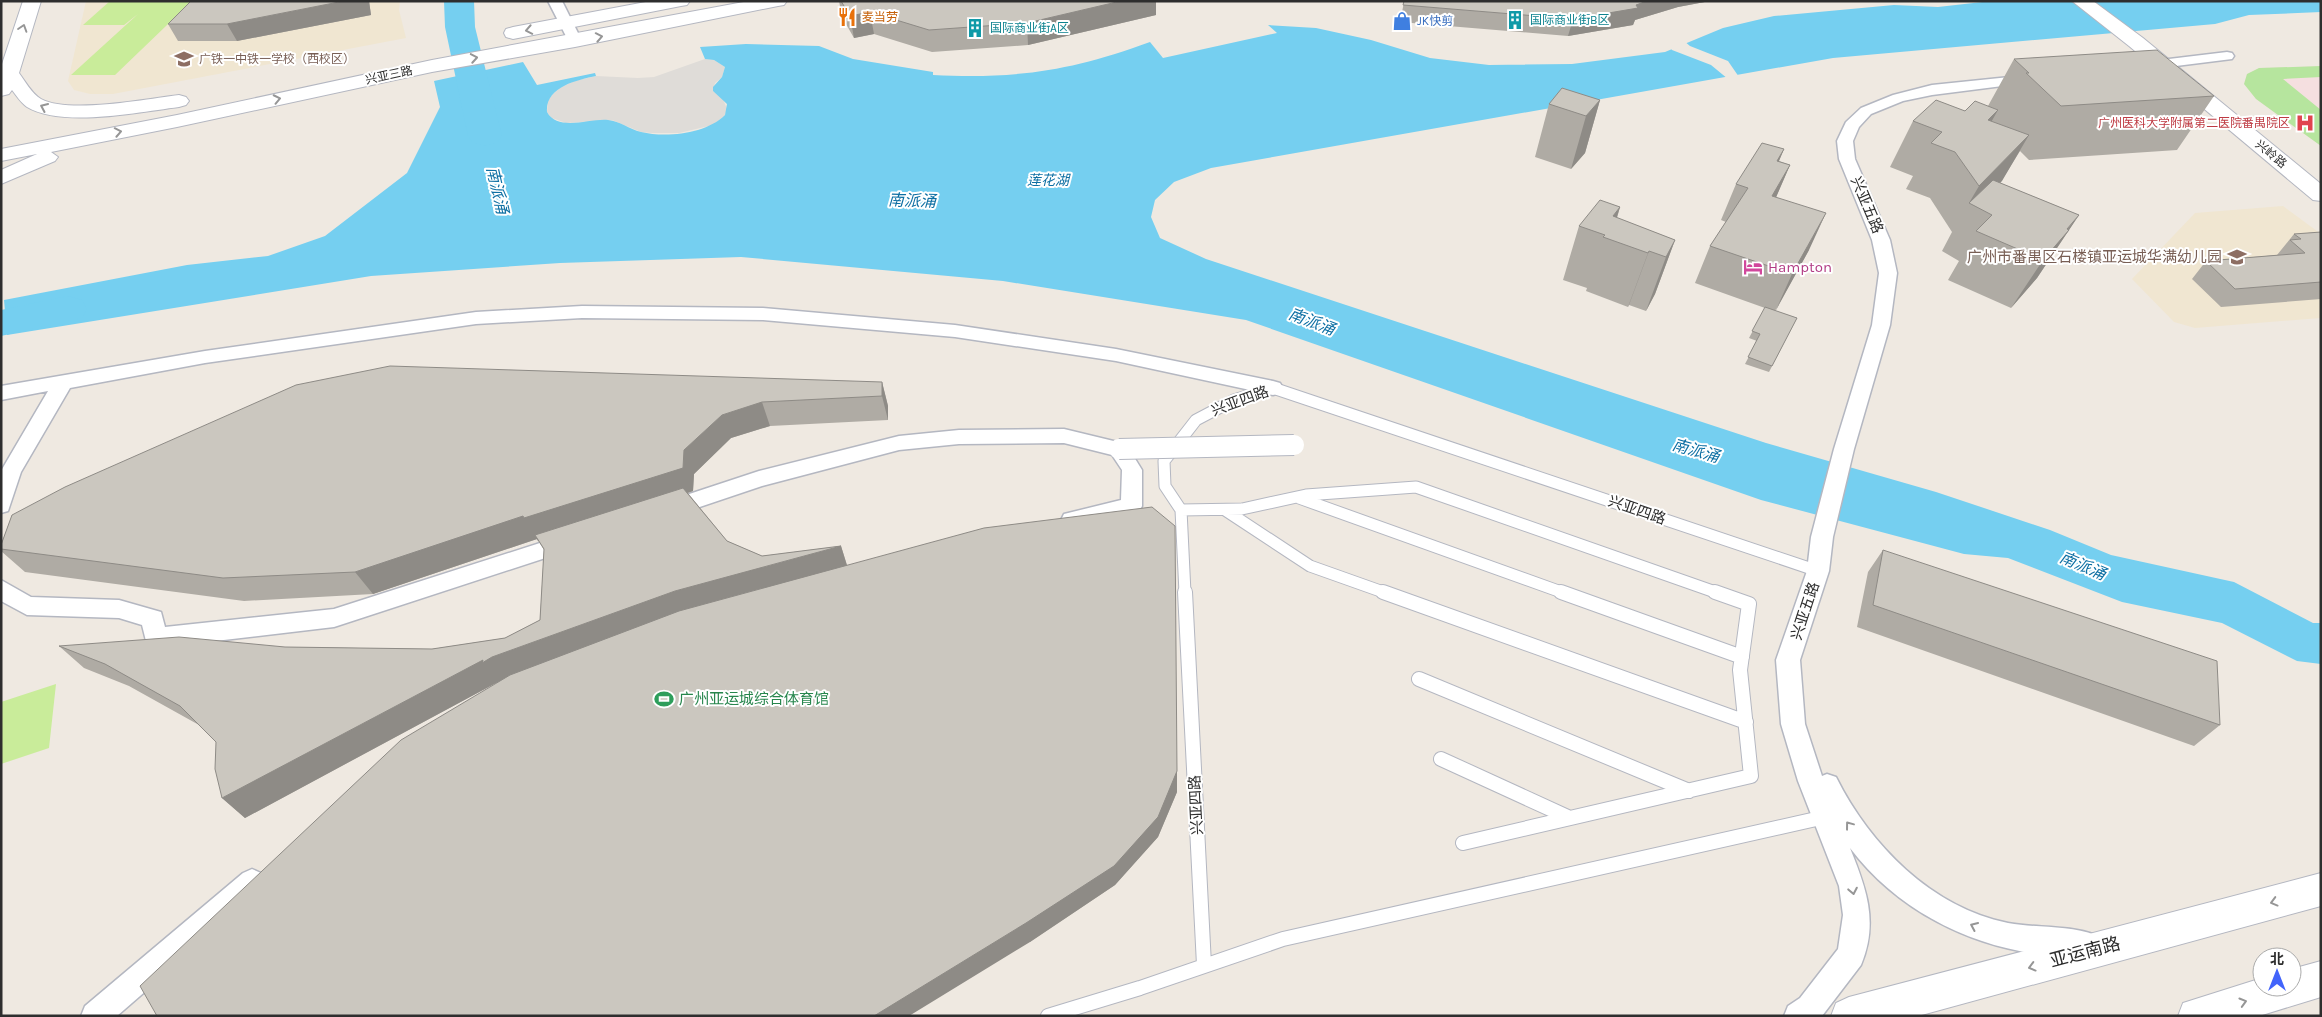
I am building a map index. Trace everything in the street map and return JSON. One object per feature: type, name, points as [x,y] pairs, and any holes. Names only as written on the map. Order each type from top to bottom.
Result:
[{"type":"street","points":[[1,92],[9,62],[32,1]]},
{"type":"street","points":[[555,1],[575,41]]},
{"type":"street","name":"兴亚三路","points":[[1,155],[176,121],[434,58],[491,38],[681,1]]},
{"type":"street","name":"兴亚三路","points":[[245,88],[434,58],[516,51],[778,1]]},
{"type":"street","name":"兴岭路","points":[[2081,1],[2136,42],[2321,195]]},
{"type":"street","points":[[2129,68],[2228,56]]},
{"type":"street","points":[[9,62],[32,102],[52,111],[101,110],[188,99]]},
{"type":"street","name":"兴亚五路","points":[[1798,1016],[1810,1008],[1851,955],[1857,915],[1852,886],[1825,817],[1793,724],[1788,660],[1818,571],[1822,537],[1844,449],[1881,325],[1888,273],[1881,240],[1847,159],[1845,141],[1852,124],[1866,111],[1898,98],[1932,90],[2043,77]]},
{"type":"street","points":[[176,121],[188,99]]},
{"type":"street","points":[[1,136],[188,99]]},
{"type":"street","points":[[1,178],[93,137]]},
{"type":"street","points":[[1,393],[205,357],[476,318],[582,312],[763,314],[955,332],[1116,355],[1273,388]]},
{"type":"street","points":[[1,505],[10,472],[63,382]]},
{"type":"street","points":[[646,516],[760,480],[899,443],[959,437],[1064,436],[1119,449],[1294,445]]},
{"type":"street","points":[[1056,524],[1131,506],[1132,470],[1119,449]]},
{"type":"street","points":[[1,589],[26,606],[119,609],[153,620],[155,638],[334,618],[589,535]]},
{"type":"street","name":"兴亚五路","points":[[1788,660],[1817,760],[1838,809],[1870,853],[1909,890],[1944,912],[1986,931],[2060,943],[2108,946]]},
{"type":"street","points":[[95,1016],[274,864]]},
{"type":"street","name":"亚运南路","points":[[1849,1016],[2321,889]]},
{"type":"street","points":[[2196,1016],[2321,979]]},
{"type":"lane","name":"兴亚四路","points":[[1204,965],[1181,510],[1165,486],[1164,461],[1196,420],[1234,400],[1273,388],[1818,571]]},
{"type":"lane","points":[[1181,510],[1242,509],[1296,497],[1416,487],[1749,604],[1740,670],[1752,776],[1463,843]]},
{"type":"lane","points":[[1296,497],[1742,657]]},
{"type":"lane","points":[[1224,510],[1310,566],[1746,722]]},
{"type":"lane","points":[[1419,679],[1689,790]]},
{"type":"lane","points":[[1441,759],[1570,818]]},
{"type":"lane","points":[[1048,1016],[1140,988],[1283,939],[1825,817]]},
{"type":"shaded area","name":"广铁一中铁一学校（西校区）","points":[[86,1],[400,1],[399,10],[406,38],[113,94],[90,94],[74,90],[68,81]]},
{"type":"shaded area","points":[[705,59],[714,60],[725,67],[722,77],[715,83],[713,91],[723,99],[727,109],[725,115],[713,125],[679,133],[652,133],[641,132],[612,120],[566,123],[552,118],[547,112],[548,101],[552,95],[560,88],[574,81],[596,76],[654,77]]},
{"type":"shaded area","name":"广州医科大学附属第二医院番禺院区","points":[[2321,66],[2321,146],[2256,99],[2244,84],[2247,74],[2259,68]]},
{"type":"shaded area","name":"广州市番禺区石楼镇亚运城华满幼儿园","points":[[2283,206],[2321,234],[2321,318],[2195,328],[2174,322],[2132,279],[2195,213]]},
{"type":"green space","points":[[110,1],[192,1],[115,75],[71,75],[138,14],[124,25],[83,25]]},
{"type":"green space","name":"广州医科大学附属第二医院番禺院区","points":[[2321,66],[2321,77],[2283,79],[2321,110],[2321,146],[2256,99],[2244,84],[2247,74],[2259,68]]},
{"type":"green space","points":[[56,684],[49,748],[1,764],[1,702]]},
{"type":"water","name":"莲花湖","points":[[1991,1],[2321,1],[2321,12],[2249,15],[2215,24],[1833,58],[1211,168],[1174,182],[1155,200],[1151,217],[1160,238],[1206,259],[1766,443],[1936,492],[2050,530],[2111,555],[2234,582],[2313,623],[2321,623],[2321,664],[2297,661],[2222,623],[2122,602],[2008,558],[1964,554],[1761,500],[1246,320],[1003,281],[741,257],[560,263],[371,276],[7,335],[4,300],[187,265],[268,256],[325,236],[407,173],[440,107],[434,81],[523,62],[537,85],[595,73],[596,76],[564,86],[551,96],[547,112],[552,118],[566,123],[608,120],[641,132],[662,135],[685,133],[707,127],[725,115],[727,104],[713,91],[713,87],[722,77],[725,67],[714,60],[705,59],[700,47],[746,44],[819,46],[853,59],[933,72],[933,75],[991,76],[1043,71],[1069,66],[1095,60],[1150,42],[1163,58],[1277,33],[1268,25],[1316,28],[1371,40],[1430,58],[1489,65],[1572,64],[1665,52],[1723,28],[1774,16],[1894,5],[1938,7]]},
{"type":"pier","points":[[1684,41],[1690,46],[1728,61],[1739,77],[1728,79],[1711,65],[1672,50],[1670,47]]},
{"type":"building","points":[[191,1],[344,1],[227,24],[168,24]]},
{"type":"building","points":[[841,1],[1121,1],[1027,23],[929,30],[870,12],[850,16]]},
{"type":"building","points":[[1404,1],[1647,1],[1636,5],[1638,8],[1573,19],[1403,5]]},
{"type":"building","points":[[2157,50],[2214,96],[2061,106],[2014,59]]},
{"type":"building","points":[[1562,88],[1600,100],[1586,116],[1549,104]]},
{"type":"building","points":[[1936,100],[1965,111],[1975,101],[1998,110],[1988,120],[2029,135],[1979,186],[1955,152],[1931,143],[1942,132],[1913,121]]},
{"type":"building","points":[[1762,143],[1784,149],[1777,161],[1790,165],[1772,196],[1826,213],[1792,274],[1710,246],[1748,188],[1736,184]]},
{"type":"building","points":[[1993,180],[2079,215],[2067,229],[2069,230],[2043,260],[1976,231],[1992,215],[1969,203]]},
{"type":"building","points":[[1600,200],[1620,207],[1613,216],[1675,240],[1666,257],[1649,251],[1648,253],[1603,237],[1605,235],[1579,226]]},
{"type":"building","points":[[2321,232],[2321,282],[2235,289],[2206,261],[2305,253],[2290,240],[2301,239],[2294,234]]},
{"type":"building","points":[[1765,307],[1797,318],[1772,366],[1748,357],[1760,334],[1752,331]]},
{"type":"building","points":[[390,366],[882,382],[882,396],[762,402],[722,415],[684,450],[683,468],[524,518],[523,516],[355,572],[223,578],[1,549],[12,515],[65,487],[296,385]]},
{"type":"building","points":[[683,488],[727,541],[762,556],[841,546],[675,591],[492,657],[482,663],[483,660],[222,798],[215,769],[216,742],[180,706],[105,664],[59,646],[179,637],[285,647],[432,649],[505,638],[540,620],[544,549],[535,535]]},
{"type":"building","name":"广州亚运城综合体育馆","points":[[1152,507],[1175,526],[1177,771],[1158,817],[1114,866],[1026,923],[874,1016],[157,1016],[140,986],[401,740],[510,675],[679,611],[984,528]]},
{"type":"building","points":[[1883,550],[2217,661],[2220,725],[1873,605]]},
{"type":"waterway","name":"南派涌","points":[[459,1],[460,27],[485,136]]},
{"type":"waterway","points":[[1,323],[68,309]]},
{"type":"place","name":"麦当劳","points":[[847,17]]},
{"type":"place","name":"国际商业街B区","points":[[1515,20]]},
{"type":"place","name":"JK快剪","points":[[1402,21]]},
{"type":"place","name":"国际商业街A区","points":[[975,28]]},
{"type":"place","name":"广铁一中铁一学校（西校区）","points":[[184,59]]},
{"type":"place","name":"广州医科大学附属第二医院番禺院区","points":[[2305,123]]},
{"type":"place","name":"广州市番禺区石楼镇亚运城华满幼儿园","points":[[2237,257]]},
{"type":"place","name":"Hampton","points":[[1753,267]]},
{"type":"place","name":"广州亚运城综合体育馆","points":[[664,699]]}]
